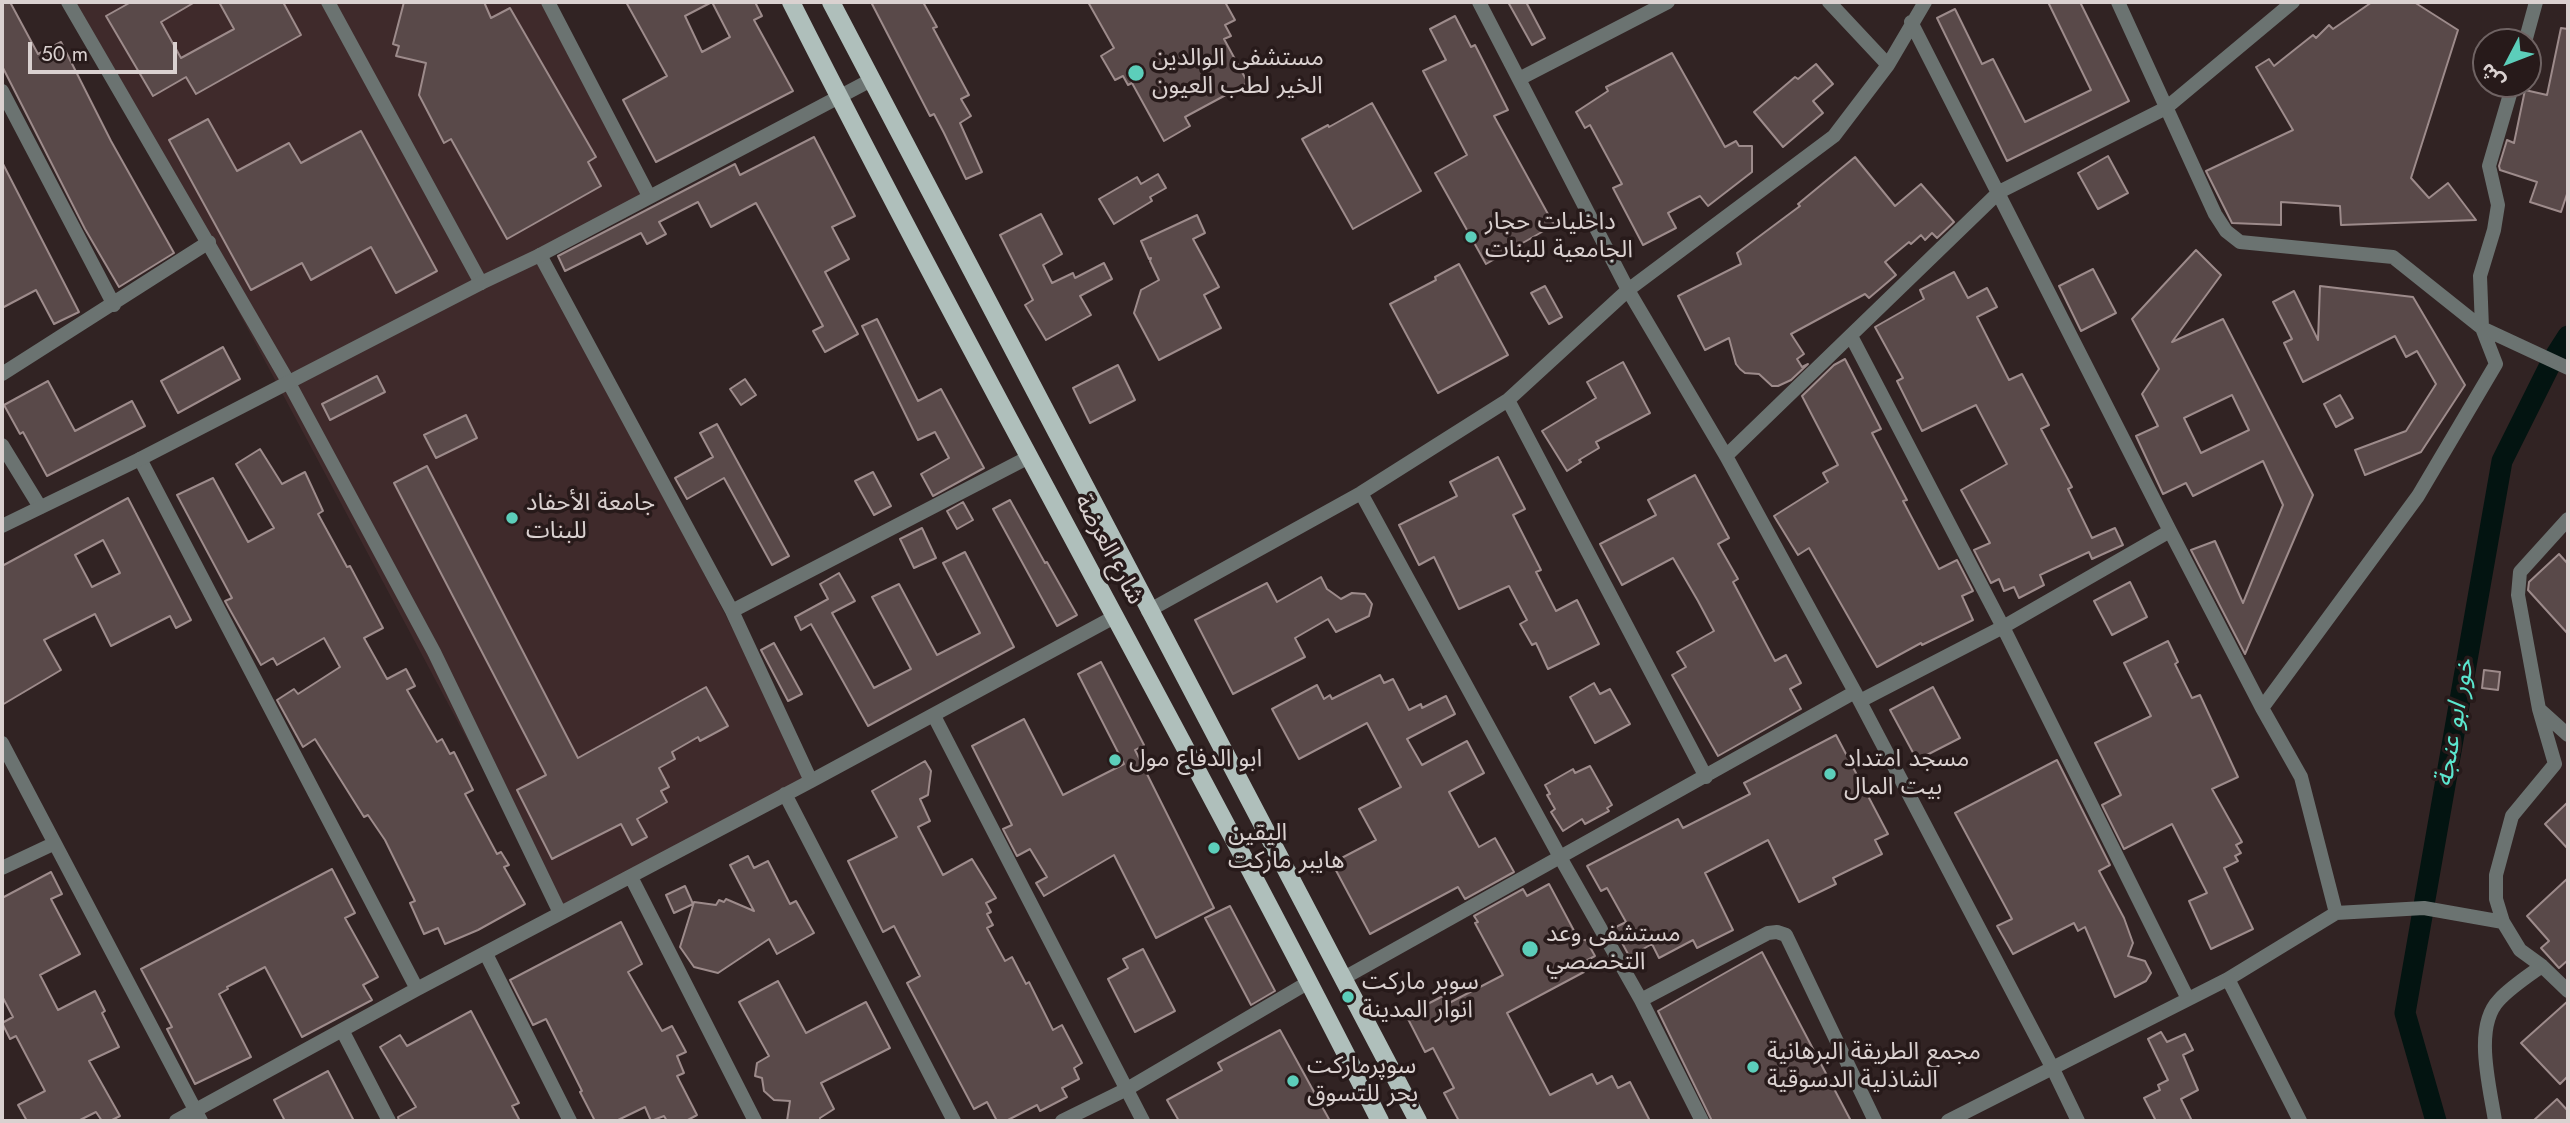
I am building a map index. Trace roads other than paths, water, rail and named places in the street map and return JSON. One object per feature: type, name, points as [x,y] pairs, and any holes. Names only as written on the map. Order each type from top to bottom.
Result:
[{"type":"main road","name":"شارع العرضة","points":[[791,2],[1029,457],[1309,982],[1377,1116]]},
{"type":"main road","name":"شارع العرضة","points":[[831,2],[1418,1121]]},
{"type":"main road","points":[[1377,1116],[1403,1094]]},
{"type":"street","points":[[68,2],[289,383],[434,652],[560,913]]},
{"type":"street","points":[[328,2],[481,283]]},
{"type":"street","points":[[548,2],[649,196]]},
{"type":"street","points":[[1479,2],[1628,290],[1726,456],[1858,697],[2078,1121]]},
{"type":"street","points":[[1519,79],[1668,2]]},
{"type":"street","points":[[1829,2],[1888,65]]},
{"type":"street","points":[[1149,611],[1361,493],[1507,400],[1628,290],[1834,136],[1888,65],[1925,2]]},
{"type":"street","points":[[2118,2],[2215,214],[2226,231],[2240,242],[2393,257],[2482,328],[2568,368]]},
{"type":"street","points":[[1726,456],[1999,192],[2166,108],[2293,2]]},
{"type":"street","points":[[2529,28],[2536,2]]},
{"type":"street","points":[[1911,22],[2170,531],[2262,709],[2301,778],[2336,913]]},
{"type":"street","points":[[2,526],[140,459],[540,255],[871,79]]},
{"type":"street","points":[[2,90],[114,305]]},
{"type":"street","points":[[2262,709],[2418,496],[2496,364],[2482,328],[2480,276],[2494,230],[2498,205],[2489,166],[2509,98]]},
{"type":"street","points":[[2,374],[209,242]]},
{"type":"street","points":[[540,255],[732,611],[811,781]]},
{"type":"street","points":[[1851,336],[2003,627],[2188,999]]},
{"type":"street","points":[[1507,400],[1706,777]]},
{"type":"street","points":[[2,445],[40,506]]},
{"type":"street","points":[[732,611],[1029,457]]},
{"type":"street","points":[[140,459],[417,989]]},
{"type":"street","points":[[1361,493],[1641,1000],[1702,1121]]},
{"type":"street","points":[[2568,519],[2520,572],[2518,595],[2539,709],[2555,764],[2512,816],[2496,875],[2496,899],[2503,922],[2520,950],[2542,965],[2568,991]]},
{"type":"street","points":[[1342,979],[1706,777],[1858,697],[2003,627],[2170,531]]},
{"type":"street","points":[[176,1121],[198,1116],[342,1030],[417,989],[1116,617]]},
{"type":"street","points":[[2539,709],[2568,735]]},
{"type":"street","points":[[934,716],[1143,1121]]},
{"type":"street","points":[[2,743],[198,1116]]},
{"type":"street","points":[[785,794],[954,1121]]},
{"type":"street","points":[[2,868],[53,844]]},
{"type":"street","points":[[631,877],[755,1121]]},
{"type":"street","points":[[1948,1121],[2228,979],[2336,913],[2424,908],[2503,922]]},
{"type":"street","points":[[1641,1000],[1768,933],[1786,935],[1875,1121]]},
{"type":"street","points":[[486,954],[570,1121]]},
{"type":"street","points":[[2495,1121],[2485,1050],[2486,1022],[2498,1001],[2542,965]]},
{"type":"street","points":[[2228,979],[2300,1121]]},
{"type":"street","points":[[1062,1121],[1127,1089],[1309,982]]},
{"type":"street","points":[[342,1030],[389,1121]]},
{"type":"waterway","name":"خور ابو عنجة","points":[[2436,1121],[2405,1013],[2502,461],[2552,361],[2568,336]]},
{"type":"place","name":"مستشفى الوالدين الخير لطب العيون","points":[[1136,73]]},
{"type":"place","name":"داخليات حجار الجامعية للبنات","points":[[1471,237]]},
{"type":"place","name":"جامعة الأحفاد للبنات","points":[[512,518]]},
{"type":"place","name":"ابو الدفاع مول","points":[[1115,760]]},
{"type":"place","name":"مسجد امتداد بيت المال","points":[[1830,774]]},
{"type":"place","name":"اليقين هايبر ماركت","points":[[1214,848]]},
{"type":"place","name":"مستشفى وعد التخصصي","points":[[1530,949]]},
{"type":"place","name":"سوبر ماركت انوار المدينة","points":[[1348,997]]},
{"type":"place","name":"مجمع الطريقة البرهانية الشاذلية الدسوقية","points":[[1753,1067]]},
{"type":"place","name":"سوپرمارکت بحر للتسوق","points":[[1293,1081]]}]
